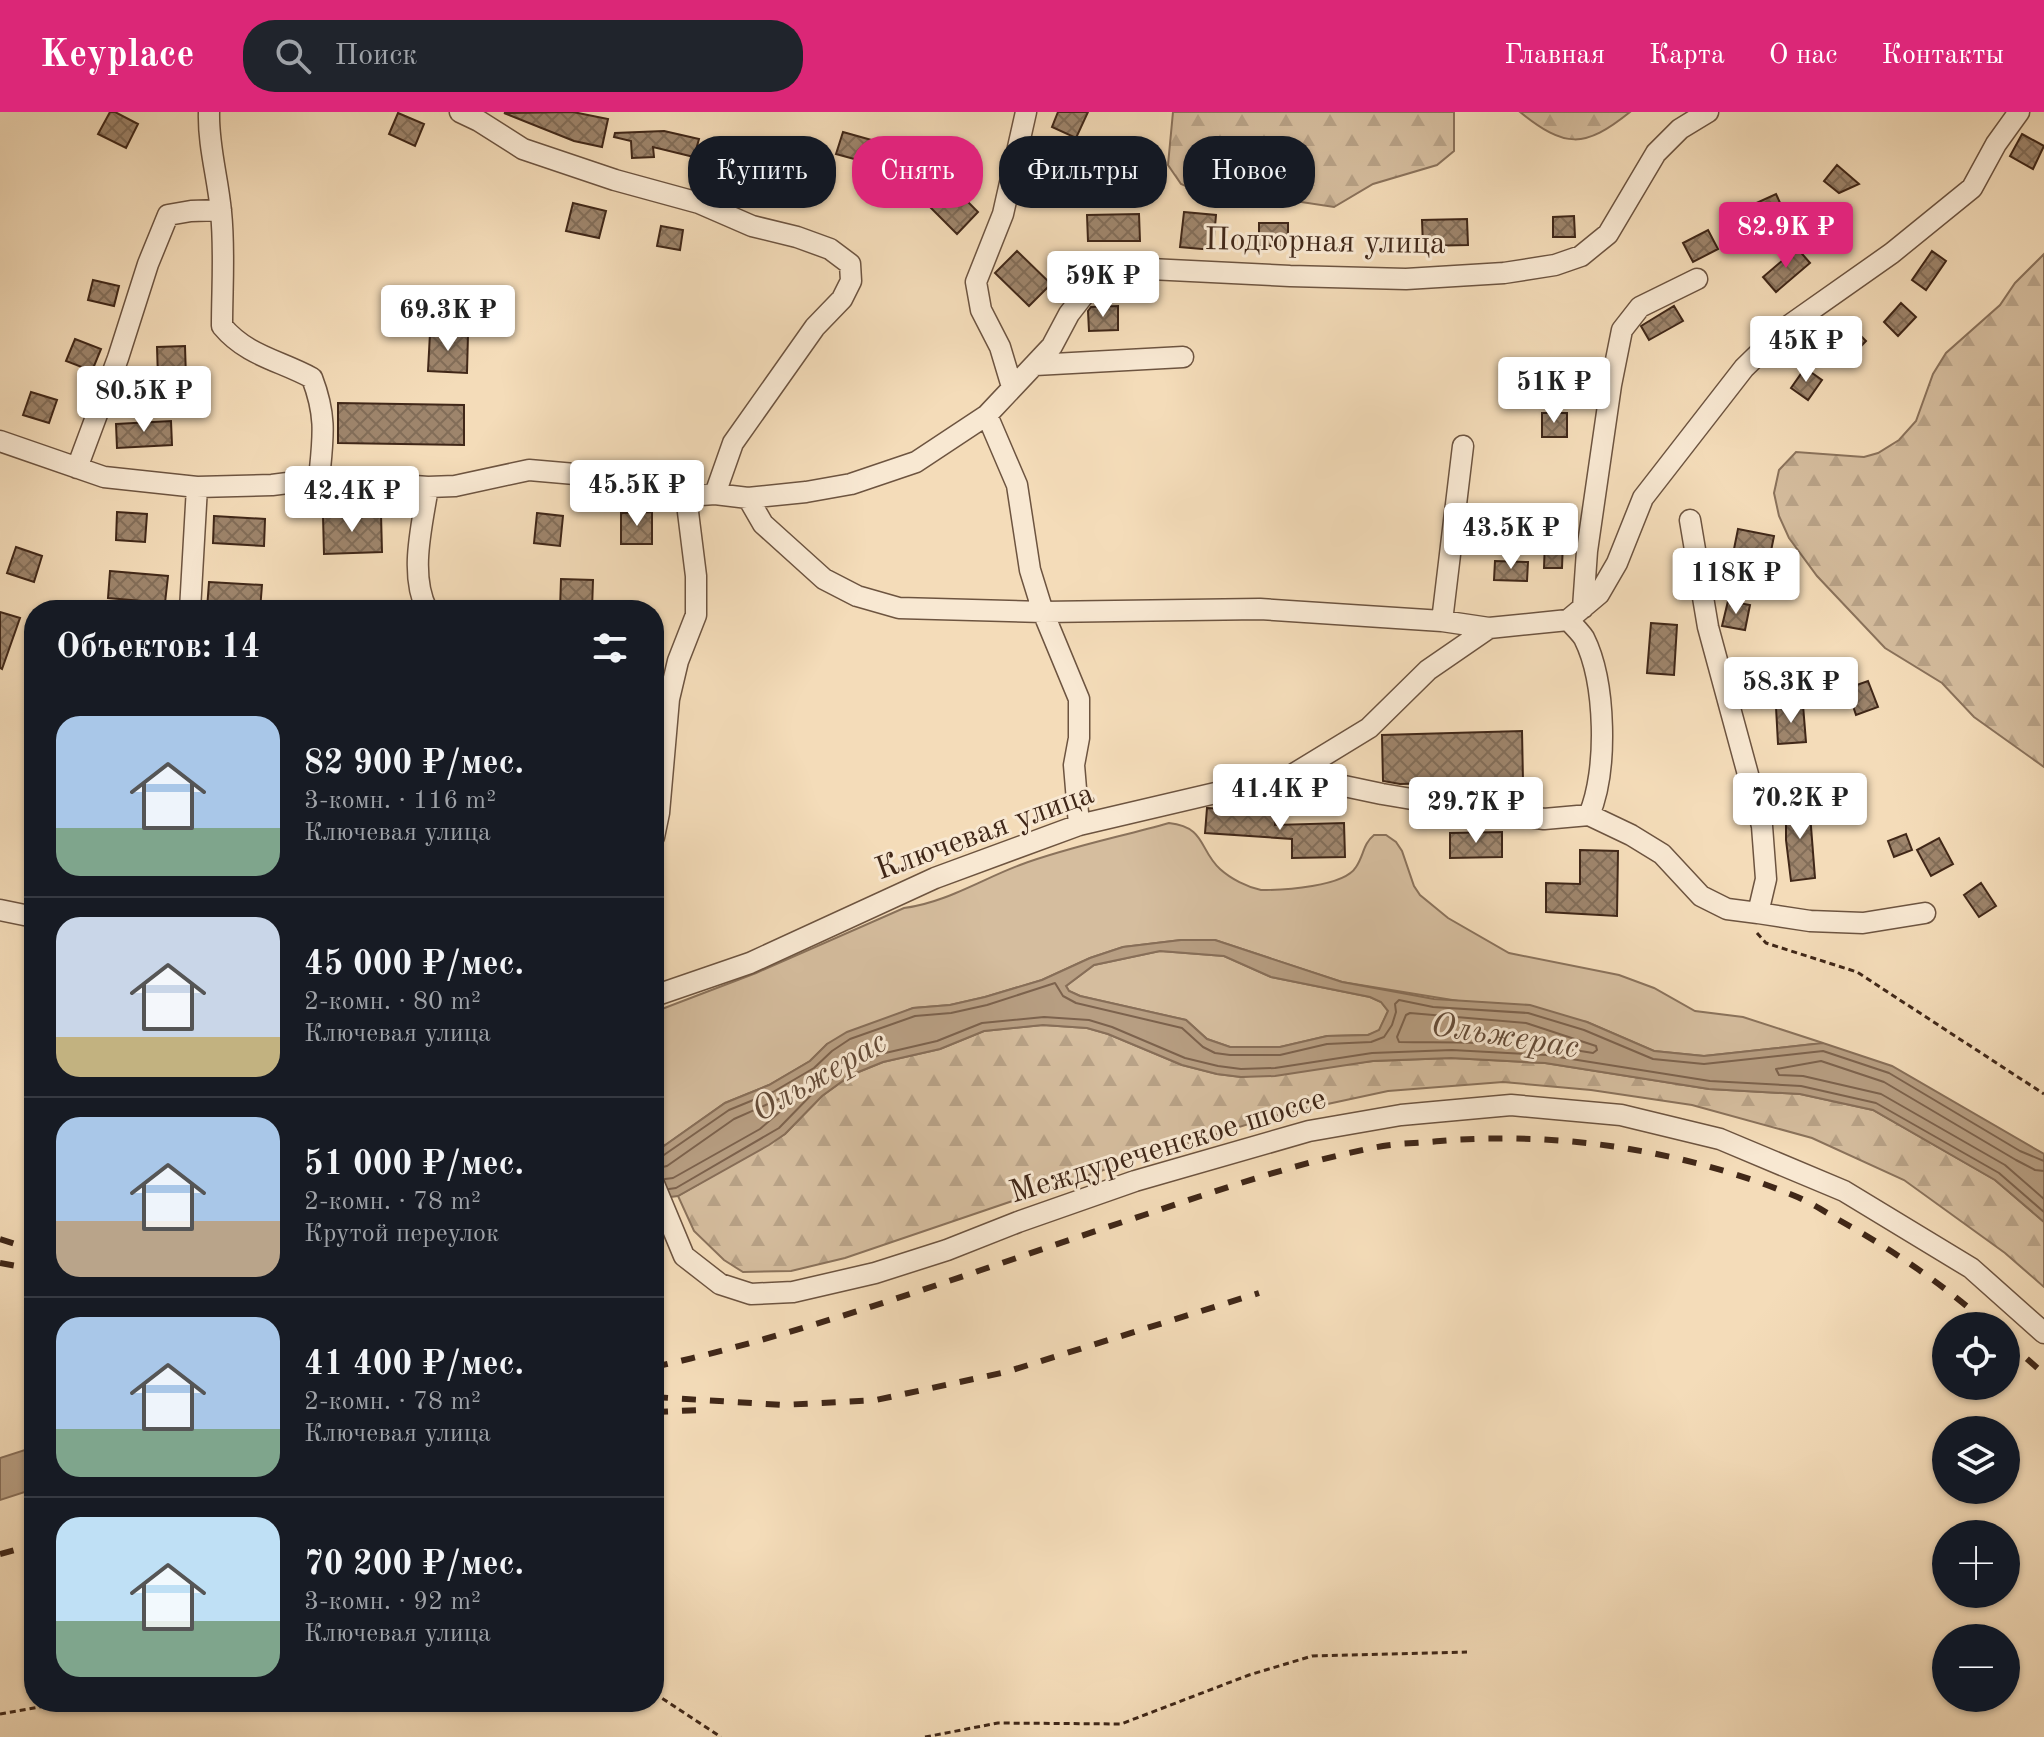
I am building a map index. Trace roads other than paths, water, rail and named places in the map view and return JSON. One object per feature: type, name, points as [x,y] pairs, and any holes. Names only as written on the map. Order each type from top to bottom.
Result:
[{"type":"street","points":[[209,112],[208,131],[221,210],[222,326],[234,340],[252,352],[289,365],[312,378],[323,406],[319,479]]},
{"type":"street","points":[[460,112],[523,149],[615,180],[699,203],[752,226],[797,237],[830,249],[850,264],[851,281],[842,299],[815,327],[733,443],[715,494]]},
{"type":"street","points":[[1012,387],[1000,347],[981,310],[976,282],[1003,214],[1026,112]]},
{"type":"street","name":"Подгорная улица","points":[[0,441],[104,477],[197,487],[272,485],[319,479],[455,486],[529,470],[575,474],[686,496],[715,494],[748,498],[851,484],[916,462],[987,415],[1052,346],[1069,314],[1090,287],[1108,275],[1150,269],[1406,279],[1504,273],[1555,265],[1581,256],[1608,234],[1656,153],[1680,129],[1708,112]]},
{"type":"street","points":[[1575,614],[1599,594],[1617,563],[1643,498],[1744,368],[1784,329],[1949,210],[1972,188],[1996,144],[2019,112]]},
{"type":"street","points":[[77,468],[168,215],[221,210]]},
{"type":"street","points":[[1589,815],[1599,785],[1602,729],[1594,671],[1575,614],[1622,330],[1640,307],[1697,279]]},
{"type":"street","points":[[1035,365],[1183,357]]},
{"type":"street","points":[[987,415],[1017,485],[1030,570],[1043,612],[1079,699],[1079,738],[1074,765],[1079,825]]},
{"type":"street","points":[[1442,621],[1463,446]]},
{"type":"street","points":[[191,600],[197,487]]},
{"type":"street","points":[[422,600],[419,593],[420,540],[428,487]]},
{"type":"street","points":[[664,691],[696,615],[696,576],[686,496]]},
{"type":"street","points":[[748,498],[763,524],[824,579],[857,596],[899,608],[1043,612],[1260,609],[1442,621],[1489,628]]},
{"type":"street","points":[[1690,520],[1708,627],[1762,826],[1766,879],[1758,913]]},
{"type":"street","name":"Ключевая улица","points":[[664,993],[750,963],[935,878],[1079,825],[1292,775],[1369,728],[1428,670],[1489,628],[1575,614]]},
{"type":"street","points":[[1727,697],[1839,690]]},
{"type":"street","points":[[1292,775],[1489,812],[1544,819],[1589,815],[1662,854],[1701,896],[1727,909],[1810,921],[1863,923],[1925,913]]},
{"type":"street","points":[[0,910],[24,915]]},
{"type":"street","name":"Междуреченское шоссе","points":[[664,1212],[684,1256],[720,1284],[751,1294],[793,1292],[875,1273],[1135,1181],[1309,1131],[1401,1115],[1526,1106],[1621,1115],[1720,1139],[1844,1191],[1971,1268],[2044,1333]]},
{"type":"water","name":"Ольжерас","points":[[1181,940],[1215,940],[1342,982],[1434,999],[1530,1005],[1587,1022],[1654,1051],[1704,1056],[1823,1043],[1892,1066],[2044,1154],[2044,1222],[1995,1180],[1873,1110],[1800,1094],[1709,1089],[1545,1063],[1451,1058],[1373,1061],[1275,1076],[1241,1077],[1182,1065],[1087,1028],[1043,1025],[984,1031],[940,1049],[883,1062],[851,1075],[822,1096],[785,1134],[769,1145],[678,1196],[664,1198],[664,1146],[725,1103],[769,1085],[810,1061],[827,1044],[847,1032],[913,1008],[950,1005],[1042,980],[1123,947]],"holes":[[[1160,951],[1224,956],[1271,977],[1370,997],[1381,1002],[1388,1011],[1379,1030],[1368,1035],[1327,1036],[1280,1047],[1230,1047],[1207,1039],[1186,1020],[1080,996],[1066,986],[1094,965]]]},
{"type":"water","points":[[24,1450],[24,1492],[0,1500],[0,1458]]},
{"type":"railway","points":[[664,1365],[840,1317],[1292,1168],[1383,1146],[1485,1139],[1576,1142],[1620,1148],[1665,1156],[1753,1180],[1806,1201],[1879,1243],[1974,1312]]},
{"type":"railway","points":[[0,1239],[24,1247]]},
{"type":"railway","points":[[0,1263],[24,1267]]},
{"type":"railway","points":[[664,1398],[782,1405],[876,1400],[1006,1372],[1259,1293]]},
{"type":"railway","points":[[2020,1353],[2044,1374]]},
{"type":"railway","points":[[664,1412],[702,1410]]},
{"type":"railway","points":[[0,1554],[24,1548]]}]
